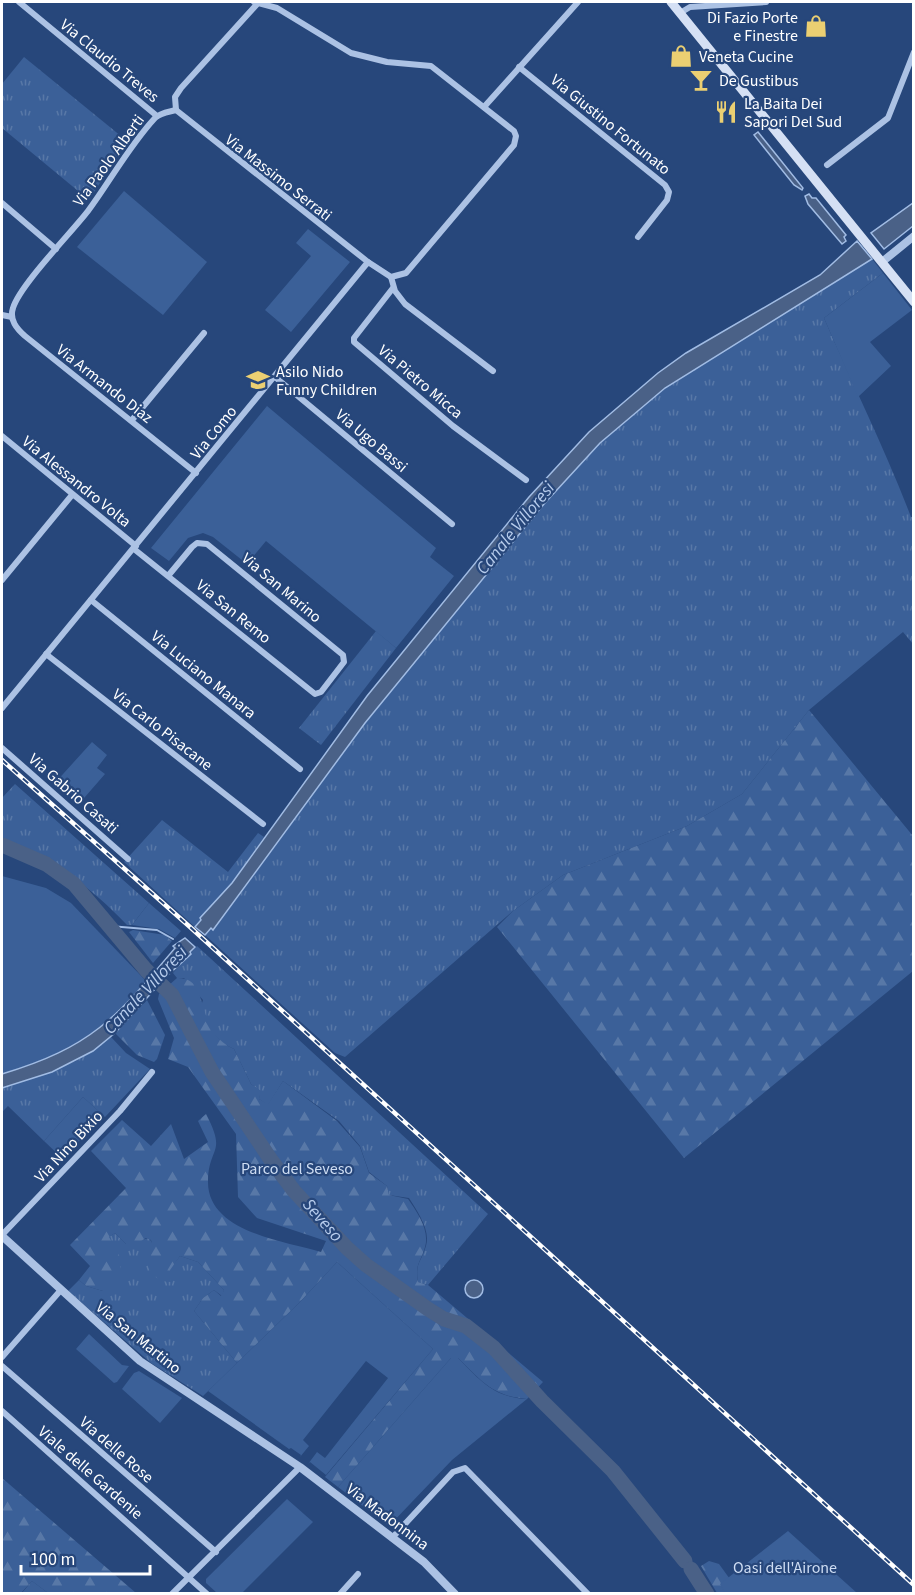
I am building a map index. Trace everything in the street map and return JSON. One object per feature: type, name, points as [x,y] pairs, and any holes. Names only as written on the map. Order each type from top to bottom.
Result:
[{"type":"main road","points":[[670,2],[914,302]]},
{"type":"street","name":"Via Claudio Treves","points":[[19,2],[157,116]]},
{"type":"street","points":[[176,110],[175,97],[181,88],[256,2],[277,8],[351,53],[381,60],[431,66],[514,131],[516,136],[514,145],[411,268],[402,275],[391,277],[368,262]]},
{"type":"street","points":[[484,107],[578,2]]},
{"type":"street","points":[[680,13],[693,7],[766,2]]},
{"type":"street","points":[[827,165],[888,118],[914,52]]},
{"type":"street","name":"Via Giustino Fortunato","points":[[519,67],[666,185],[669,192],[667,200],[638,237]]},
{"type":"street","name":"Via Paolo Alberti","points":[[12,317],[15,303],[88,211],[125,156],[157,116],[176,110]]},
{"type":"street","name":"Via Massimo Serrati","points":[[176,110],[368,262]]},
{"type":"street","points":[[2,202],[56,249]]},
{"type":"street","points":[[879,258],[914,236]]},
{"type":"street","name":"Via Como","points":[[2,708],[368,262]]},
{"type":"street","points":[[391,277],[393,288],[405,304],[493,371]]},
{"type":"street","name":"Via Pietro Micca","points":[[393,288],[354,338],[354,342],[453,426],[526,480]]},
{"type":"street","points":[[2,315],[12,317]]},
{"type":"street","name":"Via Armando Diaz","points":[[12,317],[25,336],[196,473]]},
{"type":"street","points":[[132,420],[204,333]]},
{"type":"street","name":"Via Ugo Bassi","points":[[275,377],[452,524]]},
{"type":"street","name":"Via Alessandro Volta","points":[[2,436],[135,547]]},
{"type":"street","points":[[2,449],[8,441]]},
{"type":"street","points":[[2,580],[72,495]]},
{"type":"street","name":"Via San Marino","points":[[168,576],[197,543],[213,548],[343,655],[344,662],[317,694]]},
{"type":"street","name":"Via San Remo","points":[[135,547],[168,576],[317,694]]},
{"type":"street","name":"Via Luciano Manara","points":[[91,600],[300,769]]},
{"type":"street","name":"Via Carlo Pisacane","points":[[46,654],[263,824]]},
{"type":"street","name":"Via Gabrio Casati","points":[[2,748],[128,859]]},
{"type":"street","name":"Via Nino Bixio","points":[[2,1236],[120,1111],[152,1072]]},
{"type":"street","name":"Via San Martino","points":[[2,1236],[60,1291],[153,1371],[223,1414],[300,1467]]},
{"type":"street","points":[[2,1357],[60,1291]]},
{"type":"street","name":"Via delle Rose","points":[[2,1366],[216,1552]]},
{"type":"street","name":"Viale delle Gardenie","points":[[2,1411],[207,1593]]},
{"type":"street","points":[[172,1593],[300,1467]]},
{"type":"street","name":"Via Madonnina","points":[[300,1467],[424,1562],[456,1593]]},
{"type":"street","points":[[392,1538],[453,1472],[460,1468],[469,1470],[588,1593]]},
{"type":"street","points":[[340,1593],[358,1574]]},
{"type":"green space","points":[[24,57],[127,141],[89,200],[2,128],[2,84]]},
{"type":"green space","points":[[124,191],[207,262],[163,315],[77,247]]},
{"type":"green space","points":[[308,229],[350,262],[291,332],[265,310],[311,256],[296,243]]},
{"type":"green space","points":[[872,259],[883,273],[824,318],[911,517],[913,517],[913,644],[903,632],[809,710],[742,794],[687,826],[563,875],[513,911],[345,1057],[335,1053],[205,935],[211,928],[214,930],[365,723],[544,504],[600,443],[665,388]]},
{"type":"green space","points":[[883,273],[912,310],[870,342],[891,366],[858,397],[824,318]]},
{"type":"green space","points":[[267,406],[436,548],[430,557],[454,576],[396,648],[266,541],[247,564],[213,537],[203,533],[188,538],[169,561],[151,548]]},
{"type":"green space","points":[[376,631],[396,648],[321,745],[299,728]]},
{"type":"green space","points":[[809,710],[913,836],[913,971],[684,1158],[497,927],[513,911],[563,875],[687,826],[742,794]]},
{"type":"green space","points":[[92,742],[107,755],[97,768],[105,774],[78,805],[54,784]]},
{"type":"green space","points":[[15,784],[149,903],[132,925],[127,925],[99,898],[70,875],[38,857],[2,842],[2,798]]},
{"type":"green space","points":[[162,820],[228,872],[258,833],[264,837],[232,883],[195,927],[124,862]]},
{"type":"green space","points":[[2,876],[46,888],[71,903],[146,981],[114,1015],[82,1040],[46,1058],[2,1074]]},
{"type":"green space","points":[[149,903],[181,931],[175,938],[159,929],[132,925]]},
{"type":"green space","points":[[133,930],[165,935],[172,941],[153,963],[129,932]]},
{"type":"green space","points":[[197,946],[488,1214],[428,1285],[418,1282],[417,1275],[426,1246],[427,1234],[409,1198],[389,1195],[387,1186],[369,1172],[360,1146],[339,1121],[283,1081],[268,1105],[259,1099],[260,1091],[251,1084],[234,1049],[222,1042],[213,1032],[201,1006],[203,1000],[184,978],[177,978],[173,973]]},
{"type":"green space","name":"Parco del Seveso","points":[[177,978],[188,980],[195,986],[212,1030],[221,1041],[234,1049],[251,1084],[261,1091],[259,1099],[268,1104],[283,1081],[337,1121],[360,1147],[369,1173],[387,1186],[389,1195],[408,1199],[422,1222],[426,1234],[425,1247],[418,1267],[418,1282],[428,1285],[543,1382],[527,1399],[496,1391],[458,1358],[451,1358],[338,1487],[325,1477],[433,1349],[337,1262],[300,1302],[237,1363],[194,1311],[203,1298],[214,1290],[221,1296],[224,1290],[198,1262],[180,1256],[170,1270],[171,1282],[160,1280],[150,1270],[147,1261],[146,1256],[153,1248],[151,1240],[146,1238],[133,1246],[126,1244],[115,1233],[109,1237],[121,1259],[119,1281],[103,1291],[86,1286],[79,1280],[90,1266],[70,1245],[126,1188],[91,1151],[122,1120],[151,1146],[171,1124],[184,1159],[208,1142],[198,1121],[206,1114],[216,1143],[208,1180],[211,1198],[220,1212],[233,1223],[268,1238],[321,1252],[326,1241],[257,1218],[238,1197],[236,1134],[188,1067],[168,1059],[174,1038],[158,999],[159,994]]},
{"type":"green space","points":[[147,1000],[165,1035],[154,1062],[137,1055],[115,1033]]},
{"type":"green space","points":[[111,1037],[126,1053],[150,1069],[105,1117],[83,1097],[44,1141],[8,1106],[2,1112],[2,1088],[76,1061]]},
{"type":"green space","points":[[83,1097],[103,1115],[63,1159],[44,1141]]},
{"type":"green space","points":[[115,1233],[126,1244],[149,1238],[169,1270],[180,1256],[198,1262],[224,1290],[222,1296],[214,1290],[203,1298],[194,1311],[237,1363],[203,1396],[151,1363],[68,1291],[79,1280],[86,1286],[103,1291],[108,1237]]},
{"type":"green space","points":[[337,1262],[433,1349],[326,1475],[310,1462],[308,1464],[317,1452],[325,1458],[388,1378],[366,1361],[303,1440],[309,1446],[300,1457],[301,1455],[289,1449],[208,1391],[300,1302]]},
{"type":"green space","points":[[89,1334],[122,1365],[129,1366],[117,1382],[114,1383],[76,1349]]},
{"type":"green space","points":[[451,1358],[458,1358],[481,1381],[496,1391],[515,1398],[527,1399],[452,1460],[389,1526],[338,1487]]},
{"type":"green space","points":[[139,1371],[182,1398],[160,1423],[122,1389],[134,1373]]},
{"type":"green space","points":[[2,1478],[136,1593],[48,1593],[32,1581],[21,1593],[2,1593]]},
{"type":"green space","points":[[287,1499],[313,1522],[242,1593],[217,1593],[206,1583],[206,1579]]},
{"type":"green space","name":"Oasi dell'Airone","points":[[788,1531],[857,1593],[725,1593],[720,1584]]},
{"type":"green space","points":[[709,1561],[719,1564],[740,1593],[717,1593],[701,1566]]},
{"type":"green space","points":[[32,1581],[48,1593],[21,1594]]},
{"type":"water","points":[[758,132],[803,188],[802,190],[794,185],[754,135]]},
{"type":"water","points":[[809,194],[812,198],[816,198],[846,235],[844,237],[846,241],[842,244],[808,204],[805,196]]},
{"type":"water","points":[[913,203],[913,226],[884,249],[871,233]]},
{"type":"water","name":"Canale Villoresi","points":[[857,241],[872,259],[665,388],[600,443],[544,504],[365,723],[213,930],[211,928],[205,935],[195,927],[201,920],[200,918],[232,883],[367,696],[529,497],[589,432],[658,373],[686,353],[820,275]]},
{"type":"water","points":[[185,938],[195,947],[190,952],[191,954],[166,977],[115,1033],[93,1051],[52,1072],[2,1088],[2,1074],[59,1053],[100,1027],[136,993],[175,948],[173,946]]},
{"type":"water","points":[[474,1280],[480,1283],[483,1289],[480,1295],[474,1298],[468,1295],[465,1289],[468,1283]]},
{"type":"waterway","name":"Seveso","points":[[2,845],[46,864],[74,884],[146,970],[172,995],[212,1072],[271,1160],[294,1191],[347,1248],[366,1265],[428,1309],[444,1319],[466,1326],[494,1348],[542,1401],[613,1471],[685,1561]]},
{"type":"waterway","points":[[110,926],[157,930],[173,939]]},
{"type":"waterway","name":"Seveso","points":[[691,1569],[707,1594]]},
{"type":"railway","points":[[2,760],[190,927],[914,1585]]},
{"type":"place","name":"Di Fazio Porte e Finestre","points":[[816,26]]},
{"type":"place","name":"Veneta Cucine","points":[[681,56]]},
{"type":"place","name":"De Gustibus","points":[[701,80]]},
{"type":"place","name":"La Baita Dei Sapori Del Sud","points":[[726,112]]},
{"type":"place","name":"Asilo Nido Funny Children","points":[[258,380]]}]
